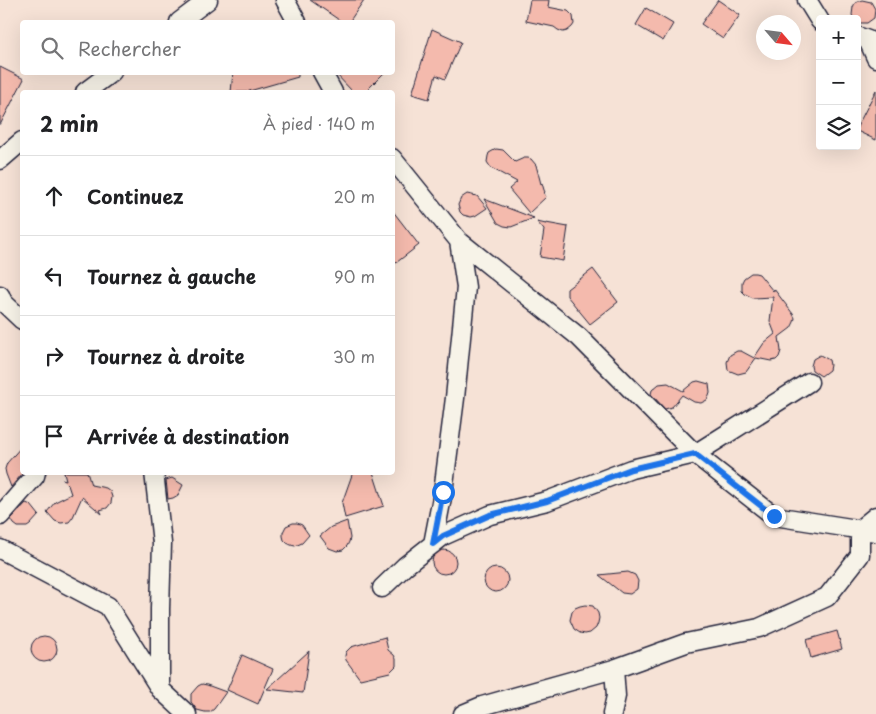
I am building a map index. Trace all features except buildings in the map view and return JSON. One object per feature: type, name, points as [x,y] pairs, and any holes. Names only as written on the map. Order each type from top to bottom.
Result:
[{"type":"street","points":[[182,20],[208,0]]},
{"type":"street","points":[[285,0],[296,20]]},
{"type":"street","points":[[807,0],[816,15]]},
{"type":"street","points":[[861,37],[868,40],[876,58]]},
{"type":"street","points":[[88,90],[108,75]]},
{"type":"street","points":[[324,75],[332,90]]},
{"type":"street","points":[[0,160],[20,143]]},
{"type":"street","points":[[395,162],[459,241],[579,337],[695,454],[774,516],[868,530]]},
{"type":"street","points":[[433,544],[443,492],[466,287],[459,241]]},
{"type":"street","points":[[0,295],[3,302],[20,318]]},
{"type":"street","points":[[382,588],[405,566],[443,536],[490,515],[547,501],[631,469],[695,454],[809,382]]},
{"type":"street","points":[[0,516],[35,475]]},
{"type":"street","points":[[154,475],[162,544],[160,689]]},
{"type":"street","points":[[463,714],[482,706],[614,669],[686,643],[759,628],[826,597],[860,555],[868,530],[876,516]]},
{"type":"street","points":[[0,549],[108,606],[160,689],[187,714]]},
{"type":"street","points":[[612,714],[616,696],[614,669]]},
{"type":"route","points":[[443,492],[433,544],[443,536],[490,515],[547,501],[631,469],[695,454],[774,516]]}]
